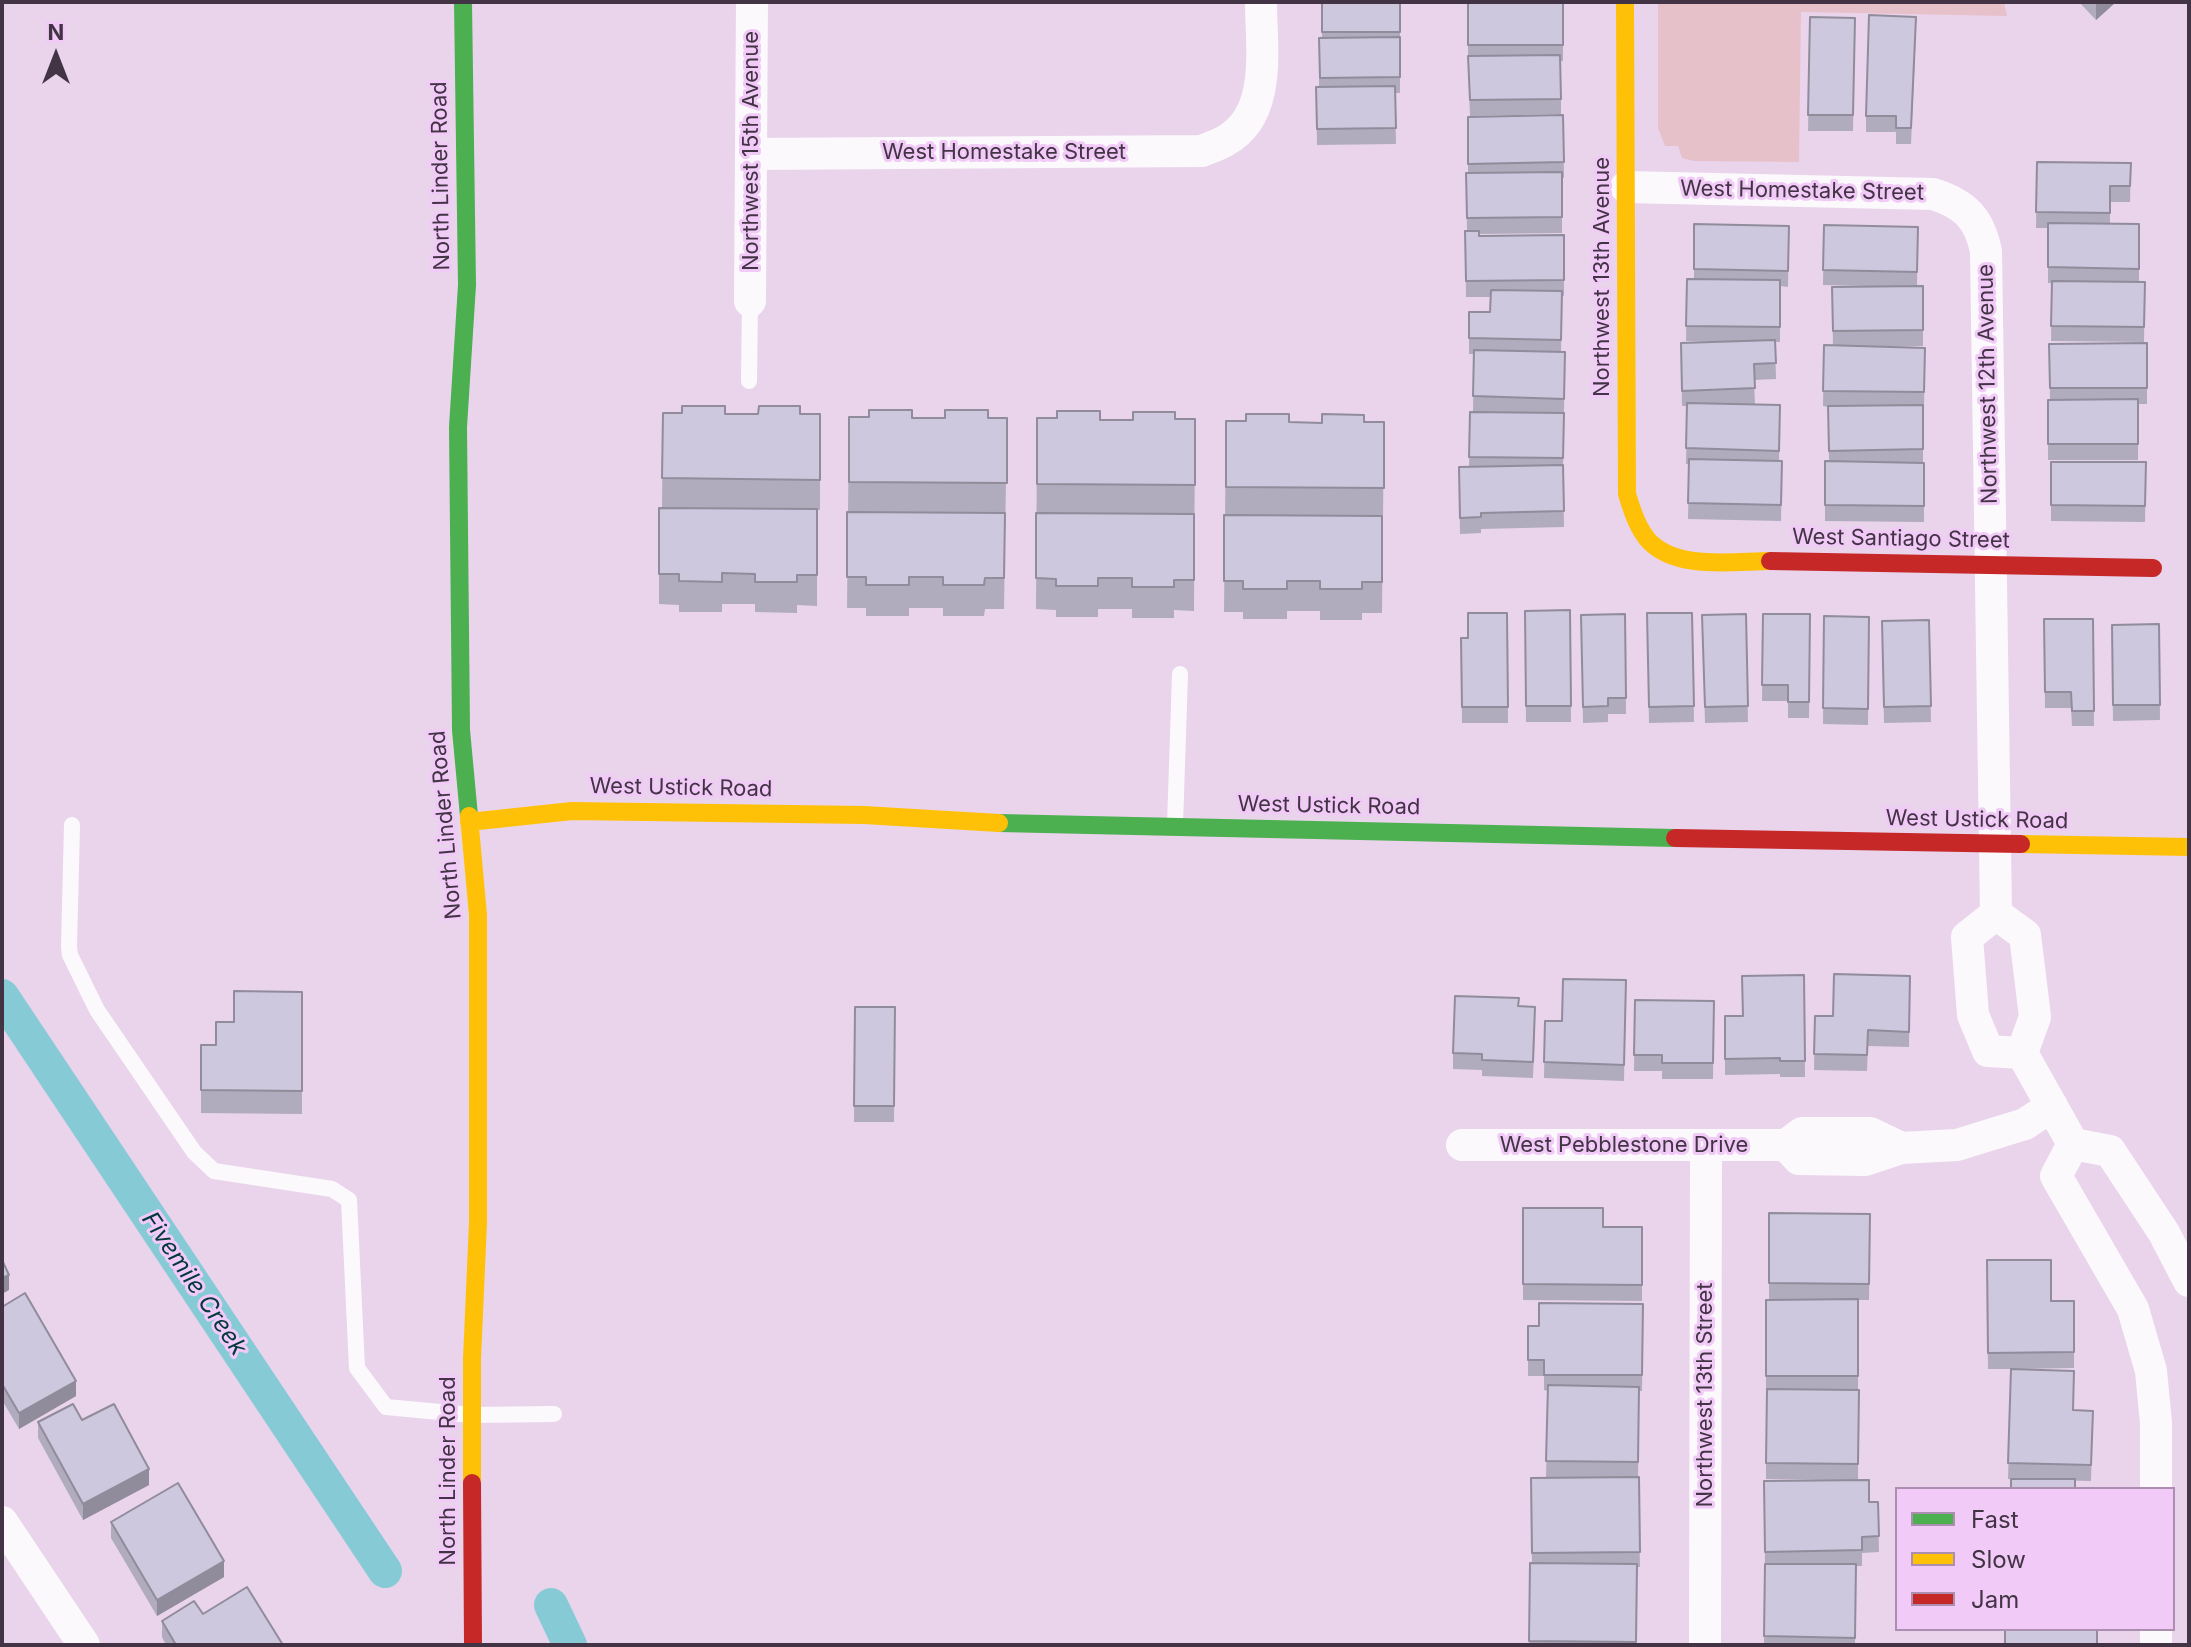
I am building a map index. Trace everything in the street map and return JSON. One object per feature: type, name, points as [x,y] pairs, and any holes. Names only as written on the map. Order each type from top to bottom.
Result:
[{"type":"main road","name":"North Linder Road","points":[[463,2],[467,285],[458,427],[461,730],[478,915],[478,1222],[472,1415],[473,1645]]},
{"type":"main road","name":"Northwest 13th Avenue","points":[[1625,2],[1627,494],[1637,525],[1651,546]]},
{"type":"main road","name":"West Santiago Street","points":[[1651,546],[1672,556],[1691,560],[2153,568]]},
{"type":"main road","name":"West Ustick Road","points":[[469,822],[572,811],[864,815],[1011,824],[2189,847]]},
{"type":"street","name":"Northwest 15th Avenue","points":[[750,301],[752,2]]},
{"type":"street","name":"West Homestake Street","points":[[751,154],[1202,151],[1227,141],[1248,121],[1261,82],[1261,2]]},
{"type":"street","name":"West Homestake Street","points":[[1626,187],[1933,194],[1954,201],[1971,216]]},
{"type":"street","name":"Northwest 12th Avenue","points":[[1971,216],[1982,232],[1986,251],[1996,914]]},
{"type":"street","points":[[2022,1053],[1988,1051],[1973,1015],[1967,937],[1996,914],[2025,935],[2035,1017],[2022,1053],[2073,1144]]},
{"type":"street","name":"West Pebblestone Drive","points":[[1462,1145],[1786,1145],[1799,1159],[1865,1160],[1901,1148],[1957,1145],[2025,1124],[2052,1106]]},
{"type":"street","points":[[2073,1144],[2110,1151],[2164,1233],[2189,1281]]},
{"type":"street","points":[[2073,1144],[2056,1176],[2133,1309],[2151,1371],[2156,1423],[2156,1487]]},
{"type":"street","name":"Northwest 13th Street","points":[[1705,1645],[1706,1145]]},
{"type":"street","points":[[2,1522],[84,1645]]},
{"type":"lane","points":[[749,381],[750,301]]},
{"type":"lane","points":[[1175,826],[1180,674]]},
{"type":"lane","points":[[72,825],[70,955],[97,1010],[194,1152],[214,1171],[332,1189],[349,1200],[357,1368],[386,1407],[472,1415],[554,1414]]},
{"type":"shaded area","points":[[1658,2],[2004,2],[2007,16],[1801,12],[1799,162],[1694,161],[1682,158],[1678,146],[1665,146],[1658,128]]},
{"type":"building","points":[[1322,2],[1400,2],[1400,32],[1322,32]]},
{"type":"building","points":[[1468,2],[1563,2],[1563,45],[1468,45]]},
{"type":"building","points":[[1869,15],[1916,17],[1911,128],[1896,128],[1896,116],[1866,116]]},
{"type":"building","points":[[1810,17],[1855,18],[1853,115],[1808,115]]},
{"type":"building","points":[[1400,37],[1400,77],[1320,78],[1319,38]]},
{"type":"building","points":[[1560,55],[1561,99],[1470,100],[1468,56]]},
{"type":"building","points":[[1395,86],[1396,128],[1317,129],[1316,87]]},
{"type":"building","points":[[1563,115],[1564,162],[1468,164],[1468,117]]},
{"type":"building","points":[[2037,162],[2131,163],[2130,186],[2110,186],[2110,213],[2036,212]]},
{"type":"building","points":[[1562,172],[1562,217],[1467,218],[1466,173]]},
{"type":"building","points":[[2048,223],[2139,224],[2139,269],[2048,267]]},
{"type":"building","points":[[1694,224],[1789,226],[1788,271],[1694,269]]},
{"type":"building","points":[[1824,225],[1918,227],[1917,272],[1823,270]]},
{"type":"building","points":[[1465,231],[1479,231],[1479,236],[1564,235],[1564,280],[1466,281]]},
{"type":"building","points":[[1687,279],[1780,280],[1780,327],[1686,326]]},
{"type":"building","points":[[2052,281],[2145,282],[2144,327],[2051,326]]},
{"type":"building","points":[[1923,286],[1923,330],[1833,331],[1832,287]]},
{"type":"building","points":[[1491,290],[1562,291],[1561,340],[1469,338],[1469,312],[1490,312]]},
{"type":"building","points":[[1775,340],[1776,363],[1754,364],[1755,388],[1682,391],[1681,343]]},
{"type":"building","points":[[2147,343],[2147,388],[2050,388],[2049,344]]},
{"type":"building","points":[[1824,345],[1925,348],[1924,392],[1823,391]]},
{"type":"building","points":[[1474,350],[1565,352],[1564,399],[1473,396]]},
{"type":"building","points":[[2138,399],[2138,444],[2048,444],[2048,400]]},
{"type":"building","points":[[1687,403],[1780,405],[1779,451],[1686,448]]},
{"type":"building","points":[[1923,405],[1923,449],[1829,451],[1828,406]]},
{"type":"building","points":[[682,406],[725,406],[725,414],[758,414],[759,406],[800,406],[800,414],[820,414],[820,480],[662,478],[663,413],[682,413]]},
{"type":"building","points":[[869,410],[912,410],[912,418],[945,418],[945,410],[988,410],[988,418],[1007,418],[1007,483],[849,482],[849,417],[869,417]]},
{"type":"building","points":[[1057,411],[1100,411],[1100,420],[1133,420],[1133,412],[1175,412],[1175,419],[1195,419],[1195,485],[1037,484],[1037,418],[1057,418]]},
{"type":"building","points":[[1470,412],[1564,413],[1563,458],[1469,457]]},
{"type":"building","points":[[1246,414],[1289,414],[1289,422],[1322,423],[1322,414],[1364,415],[1364,422],[1384,422],[1384,488],[1226,487],[1226,421],[1246,421]]},
{"type":"building","points":[[1689,459],[1782,461],[1781,505],[1688,503]]},
{"type":"building","points":[[1825,461],[1924,463],[1924,506],[1825,505]]},
{"type":"building","points":[[2051,462],[2146,462],[2145,506],[2051,505]]},
{"type":"building","points":[[1563,465],[1564,511],[1481,513],[1481,517],[1460,518],[1459,467]]},
{"type":"building","points":[[659,508],[817,509],[817,575],[797,575],[797,582],[755,582],[755,574],[722,573],[722,582],[679,581],[679,574],[659,574]]},
{"type":"building","points":[[847,512],[1005,513],[1004,578],[985,578],[984,585],[943,585],[943,577],[909,577],[909,585],[866,585],[866,577],[847,577]]},
{"type":"building","points":[[1036,513],[1194,514],[1194,580],[1174,580],[1174,587],[1132,587],[1132,578],[1098,578],[1098,586],[1056,586],[1056,579],[1036,578]]},
{"type":"building","points":[[1224,515],[1382,516],[1382,582],[1362,582],[1362,589],[1320,589],[1320,581],[1287,581],[1287,589],[1243,589],[1243,581],[1224,581]]},
{"type":"building","points":[[1570,610],[1571,706],[1526,706],[1525,611]]},
{"type":"building","points":[[1468,613],[1507,613],[1508,707],[1462,707],[1461,638],[1468,638]]},
{"type":"building","points":[[1647,613],[1692,613],[1694,706],[1649,707]]},
{"type":"building","points":[[1625,614],[1626,698],[1608,698],[1608,706],[1583,707],[1581,615]]},
{"type":"building","points":[[1746,614],[1748,706],[1705,707],[1702,615]]},
{"type":"building","points":[[1763,614],[1810,614],[1809,702],[1788,702],[1788,685],[1762,685]]},
{"type":"building","points":[[1824,616],[1869,617],[1868,709],[1823,708]]},
{"type":"building","points":[[2044,619],[2093,619],[2094,711],[2072,711],[2071,692],[2045,692]]},
{"type":"building","points":[[1929,620],[1931,706],[1884,707],[1882,621]]},
{"type":"building","points":[[2159,624],[2160,705],[2113,705],[2112,625]]},
{"type":"building","points":[[1834,974],[1910,976],[1909,1032],[1868,1030],[1867,1055],[1814,1054],[1815,1016],[1833,1016]]},
{"type":"building","points":[[1804,975],[1805,1061],[1725,1059],[1725,1016],[1743,1016],[1742,976]]},
{"type":"building","points":[[1563,979],[1626,980],[1624,1065],[1544,1062],[1545,1021],[1562,1021]]},
{"type":"building","points":[[234,991],[302,992],[302,1091],[201,1090],[201,1045],[216,1045],[216,1022],[234,1022]]},
{"type":"building","points":[[1455,996],[1519,998],[1518,1006],[1535,1007],[1533,1062],[1482,1060],[1482,1054],[1453,1053]]},
{"type":"building","points":[[1635,1000],[1714,1001],[1713,1063],[1662,1063],[1662,1055],[1634,1055]]},
{"type":"building","points":[[855,1007],[895,1007],[894,1106],[854,1106]]},
{"type":"building","points":[[1523,1208],[1603,1208],[1603,1227],[1642,1227],[1642,1285],[1523,1284]]},
{"type":"building","points":[[1769,1213],[1870,1214],[1869,1284],[1769,1283]]},
{"type":"building","points":[[2,1260],[9,1275],[2,1278]]},
{"type":"building","points":[[1987,1260],[2051,1260],[2051,1301],[2074,1301],[2074,1352],[1988,1353]]},
{"type":"building","points":[[25,1293],[76,1381],[19,1413],[2,1384],[2,1307]]},
{"type":"building","points":[[1858,1299],[1858,1376],[1766,1376],[1766,1300]]},
{"type":"building","points":[[1539,1303],[1643,1304],[1642,1375],[1544,1375],[1544,1360],[1528,1360],[1528,1326],[1539,1326]]},
{"type":"building","points":[[2011,1369],[2074,1371],[2073,1410],[2093,1411],[2091,1465],[2008,1463]]},
{"type":"building","points":[[1548,1385],[1639,1387],[1638,1462],[1546,1461]]},
{"type":"building","points":[[1767,1389],[1859,1390],[1858,1464],[1766,1463]]},
{"type":"building","points":[[73,1404],[82,1420],[114,1404],[149,1469],[83,1504],[38,1422]]},
{"type":"building","points":[[1639,1477],[1640,1552],[1532,1553],[1531,1478]]},
{"type":"building","points":[[2011,1479],[2075,1479],[2075,1487],[2011,1487]]},
{"type":"building","points":[[1869,1480],[1869,1502],[1878,1502],[1879,1536],[1862,1537],[1862,1550],[1765,1552],[1764,1481]]},
{"type":"building","points":[[178,1483],[224,1561],[157,1600],[111,1522]]},
{"type":"building","points":[[1530,1563],[1637,1564],[1636,1642],[1529,1641]]},
{"type":"building","points":[[1765,1564],[1856,1564],[1855,1638],[1764,1636]]},
{"type":"building","points":[[247,1587],[283,1645],[176,1645],[162,1621],[194,1601],[203,1614]]},
{"type":"building","points":[[2005,1631],[2097,1631],[2097,1645],[2005,1645]]},
{"type":"waterway","name":"Fivemile Creek","points":[[2,996],[385,1571]]},
{"type":"waterway","points":[[551,1605],[570,1645]]},
{"type":"traffic: fast","points":[[463,2],[467,285],[458,427],[461,730],[469,816]]},
{"type":"traffic: fast","points":[[999,823],[1675,838]]},
{"type":"traffic: slow","points":[[1625,2],[1627,494],[1641,530],[1660,550],[1706,562],[1770,561]]},
{"type":"traffic: slow","points":[[469,822],[572,811],[864,815],[999,823]]},
{"type":"traffic: slow","points":[[469,816],[478,915],[478,1222],[472,1359],[472,1483]]},
{"type":"traffic: slow","points":[[2021,844],[2189,847]]},
{"type":"traffic: jam","points":[[1770,561],[2153,568]]},
{"type":"traffic: jam","points":[[1675,838],[2021,844]]},
{"type":"traffic: jam","points":[[472,1483],[473,1645]]}]
